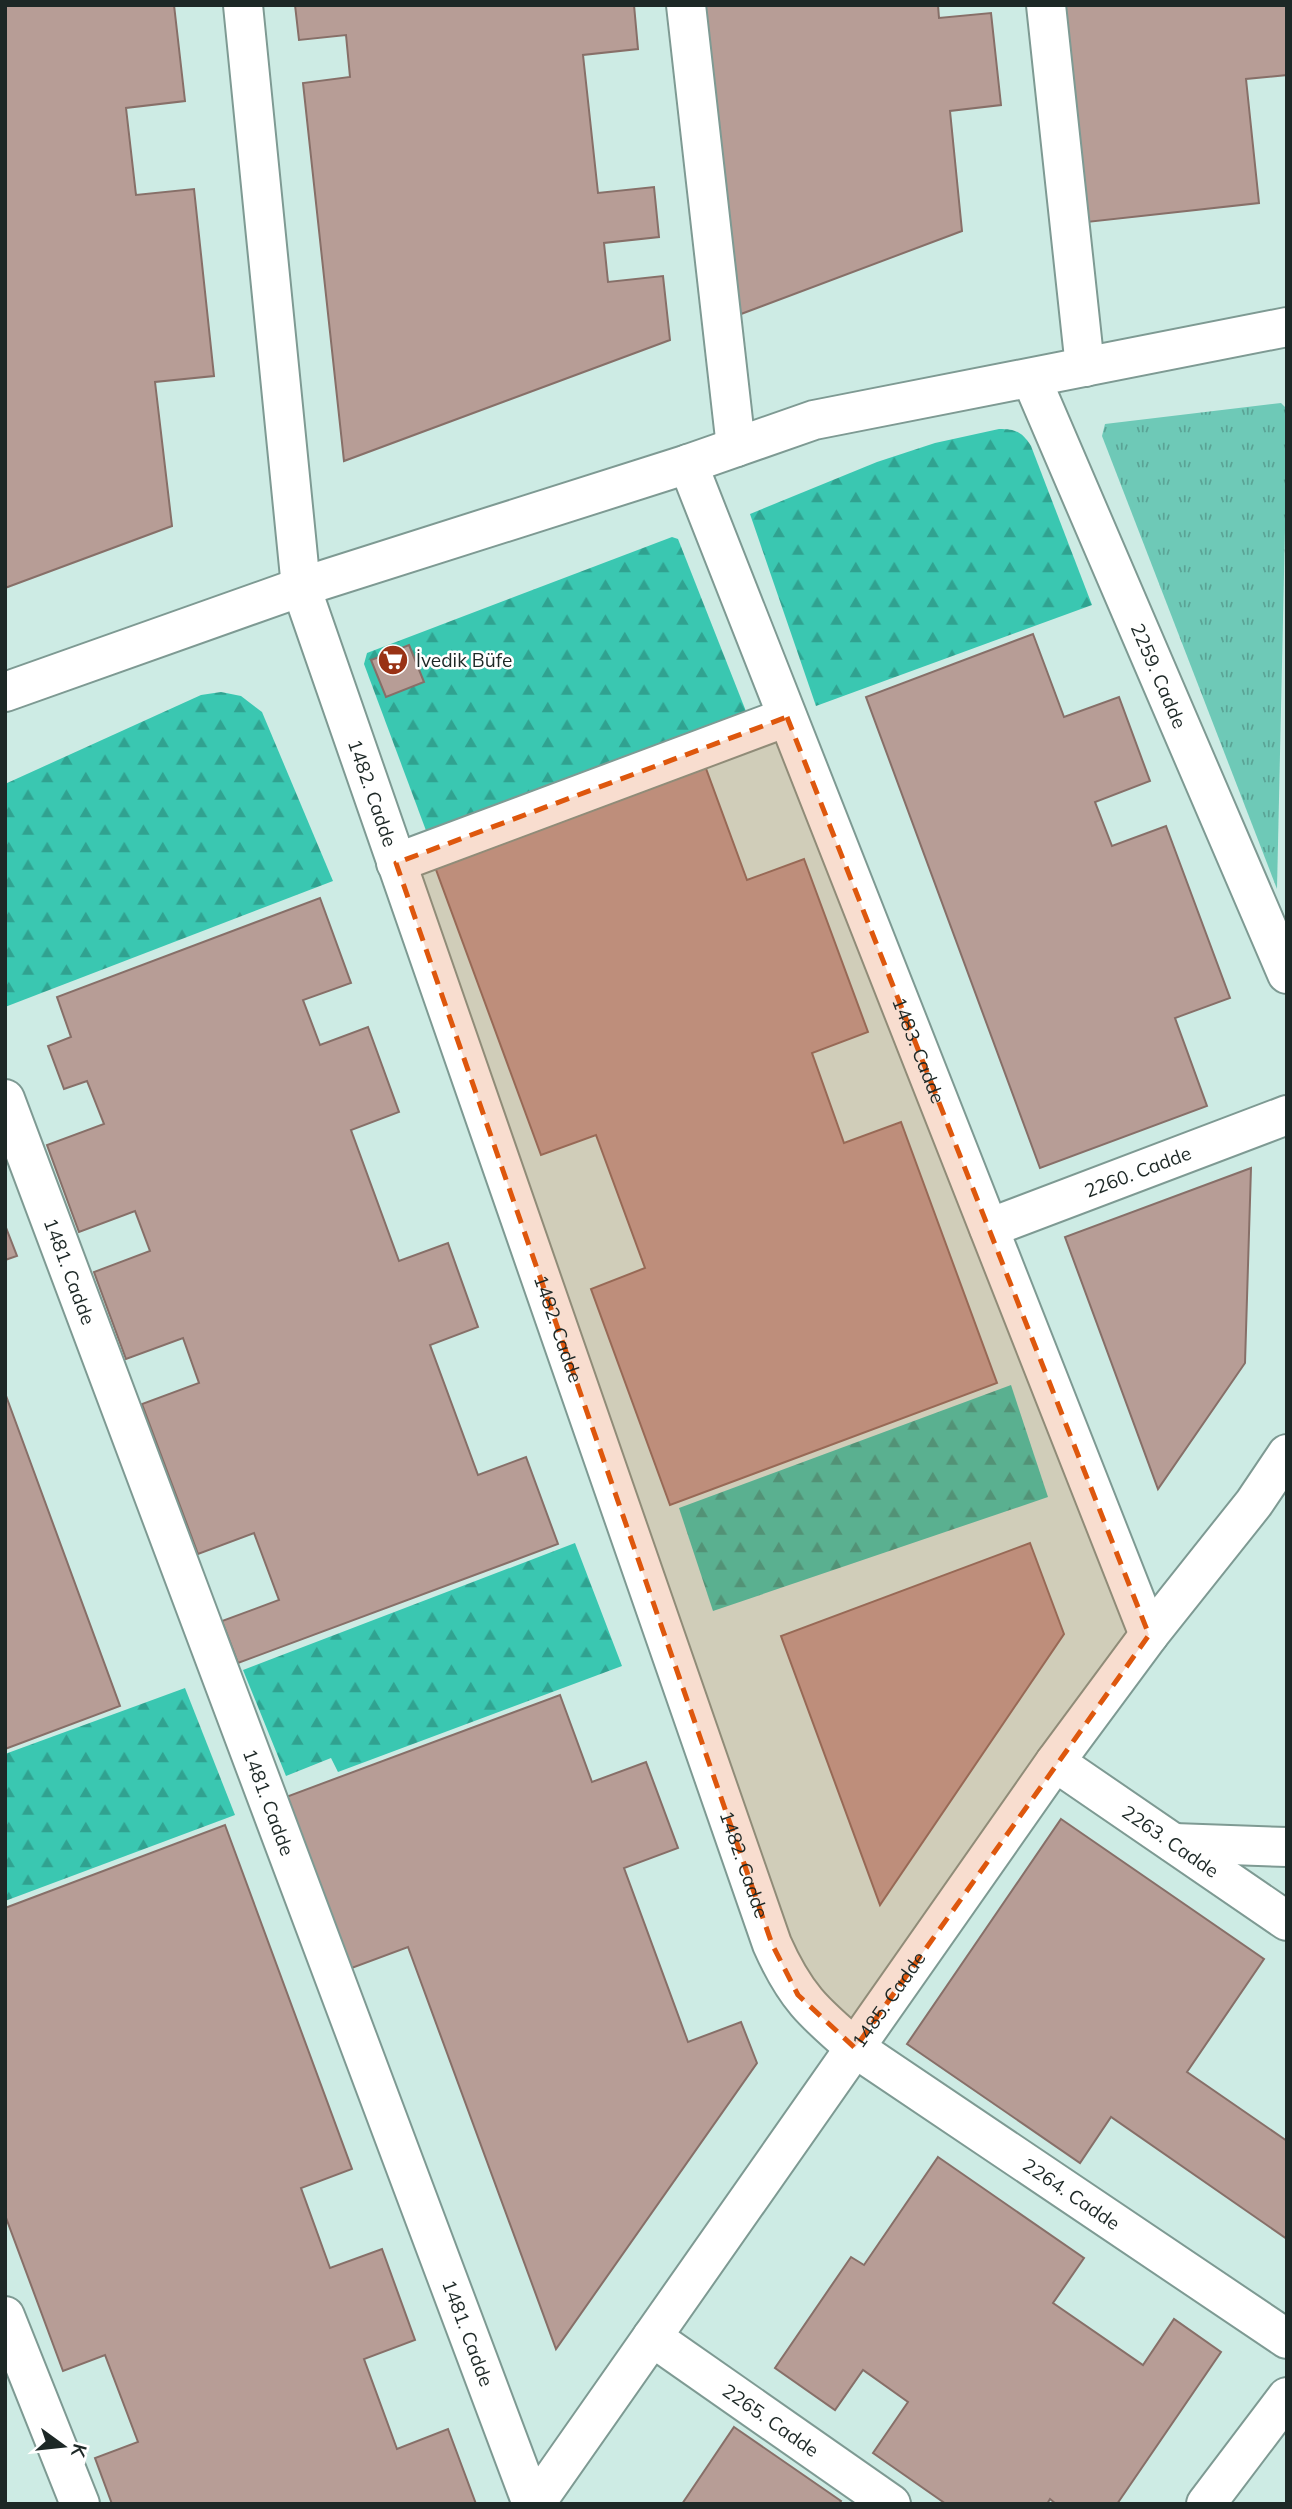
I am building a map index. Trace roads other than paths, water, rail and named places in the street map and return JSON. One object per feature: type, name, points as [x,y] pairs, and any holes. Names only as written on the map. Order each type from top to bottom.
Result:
[{"type":"street","name":"1482. Cadde","points":[[243,5],[301,587],[772,1944],[798,1995],[811,2010],[855,2048]]},
{"type":"street","points":[[687,5],[736,447]]},
{"type":"street","points":[[1046,5],[1085,367]]},
{"type":"street","points":[[5,692],[301,587],[688,464],[814,420],[1287,327]]},
{"type":"street","name":"2259. Cadde","points":[[1031,378],[1287,974]]},
{"type":"street","name":"1483. Cadde","points":[[688,464],[1149,1635]]},
{"type":"street","points":[[396,863],[787,717]]},
{"type":"street","name":"1481. Cadde","points":[[5,1099],[534,2504]]},
{"type":"street","name":"2260. Cadde","points":[[989,1228],[1287,1115]]},
{"type":"street","name":"1485. Cadde","points":[[534,2504],[1055,1762],[1149,1635],[1270,1504],[1287,1454]]},
{"type":"street","name":"2263. Cadde","points":[[1055,1762],[1287,1921]]},
{"type":"street","points":[[1174,1843],[1287,1847]]},
{"type":"street","name":"2264. Cadde","points":[[855,2048],[1287,2339]]},
{"type":"street","points":[[5,2316],[80,2504]]},
{"type":"street","name":"2265. Cadde","points":[[652,2337],[891,2504]]},
{"type":"street","points":[[1206,2504],[1287,2397]]},
{"type":"place","name":"İvedik Büfe","points":[[393,660]]}]
